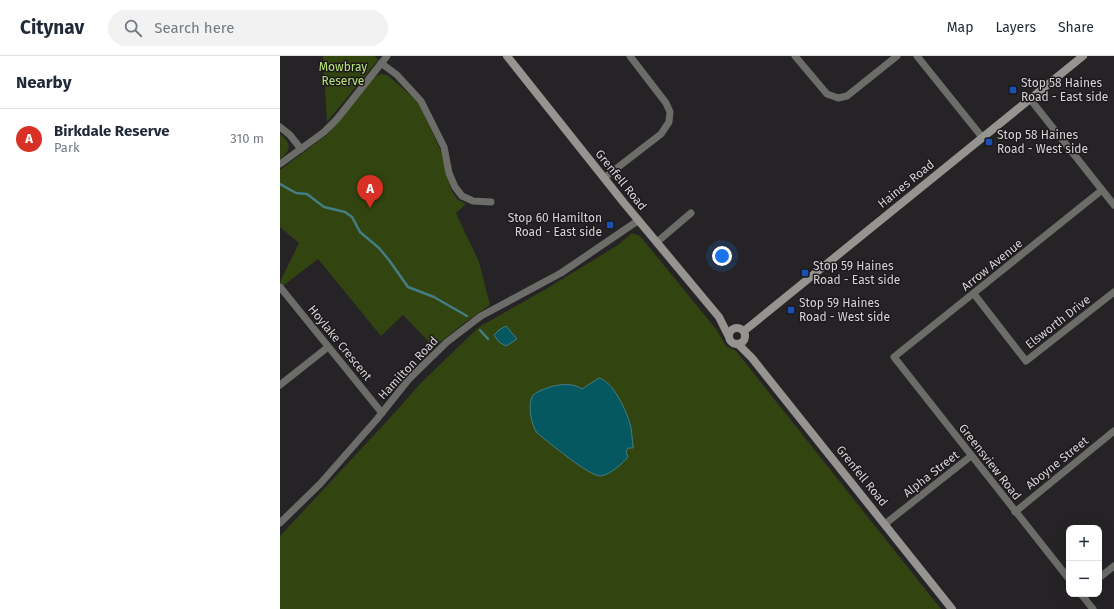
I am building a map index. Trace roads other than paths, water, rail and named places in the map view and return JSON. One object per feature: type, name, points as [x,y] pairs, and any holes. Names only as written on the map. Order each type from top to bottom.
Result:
[{"type":"main road","name":"Grenfell Road","points":[[507,56],[638,220],[731,332]]},
{"type":"main road","name":"Haines Road","points":[[742,338],[1083,56]]},
{"type":"main road","points":[[738,328],[742,338],[730,341],[731,332],[738,328]]},
{"type":"main road","name":"Grenfell Road","points":[[742,338],[752,358],[952,609]]},
{"type":"street","points":[[280,164],[324,132],[337,119],[387,56]]},
{"type":"street","points":[[604,178],[661,134],[669,122],[670,112],[666,102],[630,56]]},
{"type":"street","points":[[795,56],[827,94],[838,98],[847,96],[897,56]]},
{"type":"street","points":[[917,56],[982,138]]},
{"type":"street","points":[[381,63],[397,74],[421,101],[444,147],[449,173],[455,187],[462,196],[472,201],[491,202]]},
{"type":"street","points":[[1030,99],[1114,206]]},
{"type":"street","points":[[280,128],[290,135],[301,149]]},
{"type":"street","name":"Arrow Avenue","points":[[894,357],[1102,190]]},
{"type":"street","points":[[656,242],[691,213]]},
{"type":"street","name":"Hamilton Road","points":[[280,523],[320,484],[427,360],[464,328],[502,304],[561,273],[638,220]]},
{"type":"street","name":"Hoylake Crescent","points":[[280,287],[382,413]]},
{"type":"street","name":"Elsworth Drive","points":[[974,294],[1026,361],[1114,292]]},
{"type":"street","points":[[280,385],[328,347]]},
{"type":"street","name":"Greensview Road","points":[[894,357],[1066,576]]},
{"type":"street","name":"Aboyne Street","points":[[1015,512],[1114,431]]},
{"type":"street","name":"Alpha Street","points":[[885,524],[971,456]]},
{"type":"street","points":[[1102,576],[1114,566]]},
{"type":"street","points":[[1083,597],[1092,609]]},
{"type":"water","points":[[506,326],[517,339],[506,346],[499,342],[494,335]]},
{"type":"water","points":[[599,378],[604,380],[609,385],[623,405],[631,426],[633,446],[633,448],[628,448],[626,451],[628,457],[623,462],[612,471],[601,476],[595,475],[578,465],[537,433],[530,409],[530,403],[533,395],[544,389],[558,385],[571,385],[582,389]]},
{"type":"waterway","points":[[280,184],[296,193],[307,194],[324,207],[345,212],[352,217],[360,232],[379,248],[408,287],[434,297],[467,316]]},
{"type":"waterway","points":[[480,330],[488,339]]},
{"type":"place","name":"Stop 58 Haines Road - East side","points":[[1013,90]]},
{"type":"place","name":"Stop 58 Haines Road - West side","points":[[989,142]]},
{"type":"place","name":"Birkdale Reserve","points":[[370,208]]},
{"type":"place","name":"Stop 60 Hamilton Road - East side","points":[[610,225]]},
{"type":"place","name":"Stop 59 Haines Road - East side","points":[[805,273]]},
{"type":"place","name":"Stop 59 Haines Road - West side","points":[[791,310]]},
{"type":"park label","name":"Mowbray Reserve","points":[[343,74]]}]
